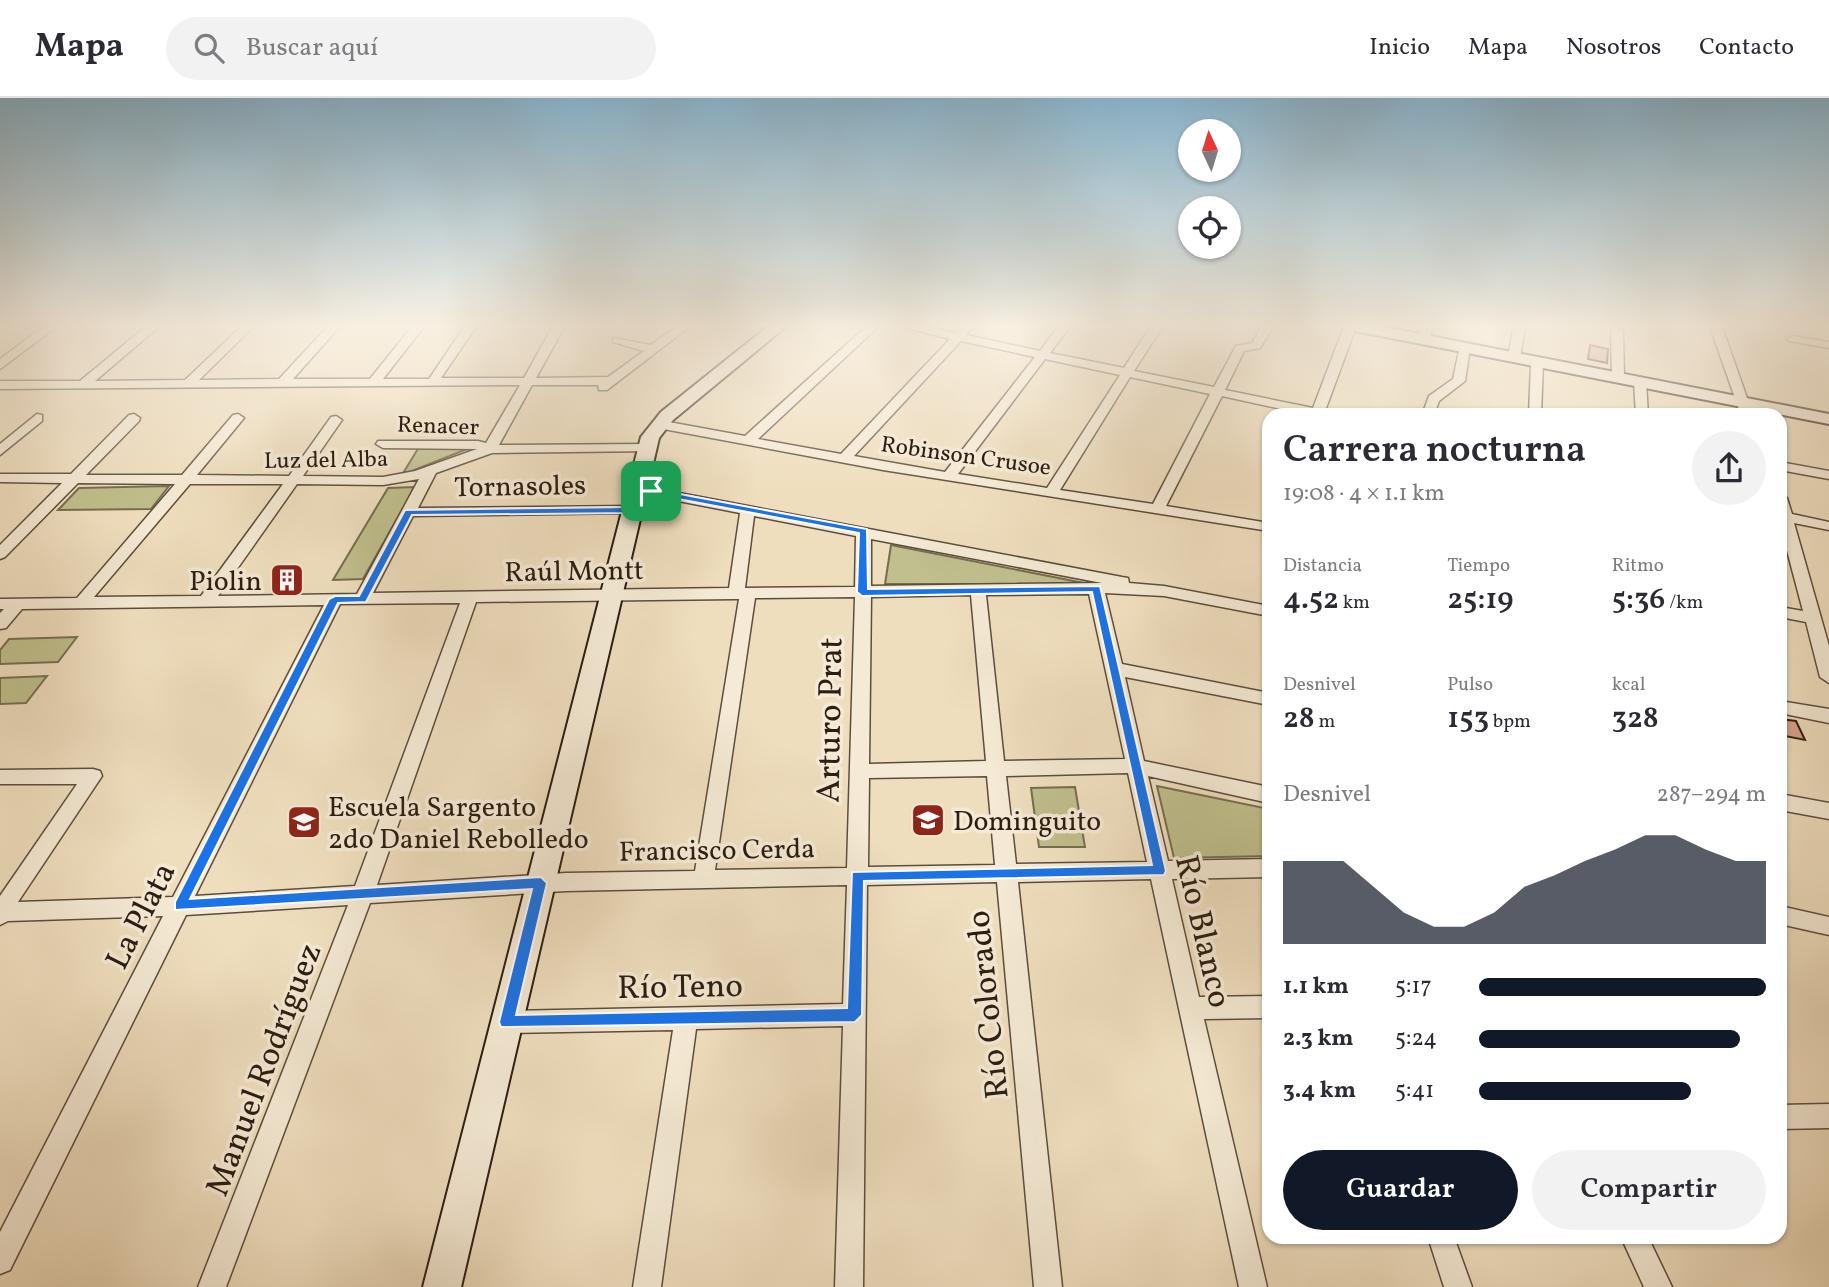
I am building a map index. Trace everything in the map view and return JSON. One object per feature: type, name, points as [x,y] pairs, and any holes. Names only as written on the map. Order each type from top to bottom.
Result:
[{"type":"street","points":[[84,384],[89,379]]},
{"type":"street","points":[[188,384],[193,379]]},
{"type":"street","points":[[282,384],[286,379]]},
{"type":"street","points":[[373,383],[376,379]]},
{"type":"street","points":[[432,383],[434,379]]},
{"type":"street","points":[[442,1287],[635,499],[653,436],[718,379]]},
{"type":"street","points":[[748,441],[815,379]]},
{"type":"street","points":[[844,459],[918,379]]},
{"type":"street","points":[[950,475],[1024,379]]},
{"type":"street","points":[[1052,491],[1123,379]]},
{"type":"street","points":[[1158,379],[1293,408]]},
{"type":"street","points":[[1158,508],[1224,379]]},
{"type":"street","points":[[1323,408],[1332,379]]},
{"type":"street","points":[[1430,408],[1433,399],[1459,379]]},
{"type":"street","points":[[1535,408],[1536,379]]},
{"type":"street","points":[[1626,379],[1744,408]]},
{"type":"street","points":[[1734,379],[1744,408]]},
{"type":"street","points":[[0,385],[610,381]]},
{"type":"street","points":[[596,391],[610,381]]},
{"type":"street","points":[[490,449],[527,382]]},
{"type":"street","points":[[1640,382],[1642,408]]},
{"type":"street","points":[[1787,414],[1829,419]]},
{"type":"street","points":[[0,451],[37,418]]},
{"type":"street","points":[[0,554],[134,418]]},
{"type":"street","points":[[80,603],[238,418]]},
{"type":"street","points":[[205,601],[336,420]]},
{"type":"street","name":"Robinson Crusoe","points":[[653,436],[748,441],[844,459],[1262,526]]},
{"type":"street","name":"Luz del Alba","points":[[0,478],[383,481],[430,471],[490,449],[653,436]]},
{"type":"street","name":"Renacer","points":[[383,444],[478,444],[490,449]]},
{"type":"street","points":[[1787,467],[1829,475]]},
{"type":"street","points":[[362,599],[430,471]]},
{"type":"street","name":"Raúl Montt","points":[[635,499],[748,510],[1088,574],[1149,590],[1262,610]]},
{"type":"street","name":"Tornasoles","points":[[408,512],[635,499]]},
{"type":"street","points":[[704,878],[742,594],[748,510]]},
{"type":"street","points":[[1787,518],[1829,526]]},
{"type":"street","points":[[1787,527],[1829,677]]},
{"type":"street","name":"Arturo Prat","points":[[849,1287],[864,531]]},
{"type":"street","name":"Raúl Montt","points":[[8,604],[1096,588],[1149,590]]},
{"type":"street","name":"Río Blanco","points":[[1096,588],[1253,1287]]},
{"type":"street","name":"Río Colorado","points":[[978,590],[1048,1287]]},
{"type":"street","name":"Manuel Rodríguez","points":[[212,1287],[363,894],[470,598]]},
{"type":"street","name":"La Plata","points":[[0,1260],[335,599]]},
{"type":"street","points":[[0,624],[8,604]]},
{"type":"street","points":[[1787,613],[1814,618]]},
{"type":"street","points":[[1114,669],[1262,698]]},
{"type":"street","points":[[1787,708],[1829,716]]},
{"type":"street","points":[[859,771],[1136,766],[1262,793]]},
{"type":"street","points":[[0,776],[93,776],[1,913]]},
{"type":"street","points":[[1787,803],[1829,811]]},
{"type":"street","name":"Francisco Cerda","points":[[1,913],[179,906],[541,883],[1262,868]]},
{"type":"street","points":[[1787,917],[1829,926]]},
{"type":"street","points":[[1191,1008],[1262,1007]]},
{"type":"street","name":"Río Teno","points":[[507,1022],[855,1015]]},
{"type":"street","points":[[647,1287],[686,1018]]},
{"type":"street","points":[[1787,1117],[1829,1116]]},
{"type":"street","points":[[1443,1244],[1458,1287]]},
{"type":"street","points":[[1637,1244],[1658,1287]]},
{"type":"shaded area","points":[[419,447],[472,447],[402,475]]},
{"type":"shaded area","points":[[169,486],[151,509],[58,510],[79,488]]},
{"type":"shaded area","points":[[415,487],[363,579],[333,580],[388,488]]},
{"type":"shaded area","points":[[891,545],[1089,584],[885,584]]},
{"type":"shaded area","points":[[77,637],[58,662],[0,664],[0,650],[9,639]]},
{"type":"shaded area","points":[[47,676],[26,703],[0,704],[0,678]]},
{"type":"shaded area","points":[[1157,786],[1262,808],[1262,856],[1174,858]]},
{"type":"shaded area","points":[[1075,787],[1085,847],[1039,847],[1031,788]]},
{"type":"building","points":[[1787,720],[1796,721],[1805,740],[1787,736]]},
{"type":"place","name":"Piolin","points":[[287,580]]},
{"type":"place","name":"Dominguito","points":[[928,820]]},
{"type":"place","name":"Escuela Sargento 2do Daniel Rebolledo","points":[[304,822]]},
{"type":"route","points":[[637,489],[651,491],[864,531],[862,592],[1096,588],[1160,871],[857,876],[855,1015],[507,1022],[541,883],[179,906],[335,599],[362,599],[408,512],[632,510],[637,489]]}]
